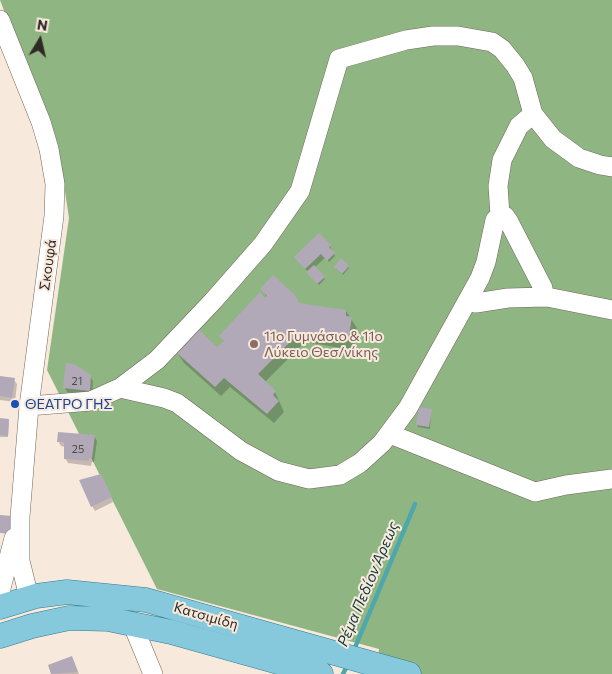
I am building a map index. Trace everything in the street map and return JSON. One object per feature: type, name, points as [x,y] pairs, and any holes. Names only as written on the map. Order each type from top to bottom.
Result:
[{"type":"main road","name":"Κατσιμίδη","points":[[0,606],[29,597],[75,592],[146,600],[409,674]]},
{"type":"main road","points":[[29,597],[41,623]]},
{"type":"main road","name":"Κατσιμίδη","points":[[0,636],[41,623],[78,617],[132,623],[193,637],[321,674]]},
{"type":"street","name":"Σκουφά","points":[[2,28],[41,122],[49,149],[55,184],[54,216],[29,406],[20,517],[20,561],[29,597]]},
{"type":"street","points":[[29,406],[91,401],[120,388],[157,360],[174,343],[282,220],[300,191],[339,59],[377,47],[424,37],[458,36],[492,42],[510,58],[523,78],[533,114],[548,134],[565,149],[585,160],[612,167]]},
{"type":"street","points":[[120,388],[164,398],[177,403],[249,456],[278,471],[302,478],[324,479],[346,472],[368,456],[390,434],[413,400],[468,300],[486,262],[495,222],[500,215],[499,172],[502,160],[519,126],[533,114]]},
{"type":"street","points":[[500,215],[504,215],[509,222],[544,288],[543,295],[547,297]]},
{"type":"street","points":[[468,300],[476,302],[508,298],[547,297],[612,310]]},
{"type":"street","points":[[390,434],[535,492],[566,485],[612,479]]},
{"type":"street","name":"Σκουφά","points":[[0,592],[20,517]]},
{"type":"street","points":[[132,623],[153,674]]},
{"type":"green space","points":[[0,0],[612,0],[612,674],[377,674],[379,649],[157,589],[47,370],[69,218],[60,158]]},
{"type":"building","points":[[319,233],[331,245],[329,247],[335,253],[327,261],[321,254],[305,269],[294,257]]},
{"type":"building","points":[[341,258],[349,266],[342,274],[334,267]]},
{"type":"building","points":[[314,265],[325,277],[317,284],[306,272]]},
{"type":"building","name":"11ο Γυμνάσιο & 11ο Λύκειο Θεσ/νίκης","points":[[273,275],[295,295],[299,303],[346,310],[346,316],[352,317],[348,341],[299,333],[258,374],[276,391],[273,395],[279,401],[267,414],[224,378],[215,387],[177,353],[199,330],[217,347],[224,341],[219,336],[260,292],[265,298],[267,296],[260,289]]},
{"type":"building","points":[[66,363],[76,365],[91,375],[90,391],[63,388]]},
{"type":"building","points":[[0,376],[15,378],[12,398],[0,396]]},
{"type":"building","points":[[419,407],[432,409],[429,427],[416,425]]},
{"type":"building","points":[[0,418],[9,419],[8,436],[0,435]]},
{"type":"building","points":[[58,432],[95,435],[92,458],[89,458],[89,461],[64,459],[64,442],[57,442]]},
{"type":"building","points":[[101,474],[112,497],[91,507],[79,480]]},
{"type":"building","points":[[0,515],[13,516],[11,534],[0,533]]},
{"type":"building","points":[[72,656],[78,672],[51,674],[48,665]]},
{"type":"waterway","name":"Ρέμα Πεδίον Άρεως","points":[[354,650],[415,504]]},
{"type":"waterway","name":"Ρέμα Πεδίον Άρεως","points":[[343,674],[348,664]]},
{"type":"place","name":"11ο Γυμνάσιο & 11ο Λύκειο Θεσ/νίκης","points":[[254,344]]},
{"type":"place","name":"ΘΕΑΤΡΟ ΓΗΣ","points":[[15,404]]}]
